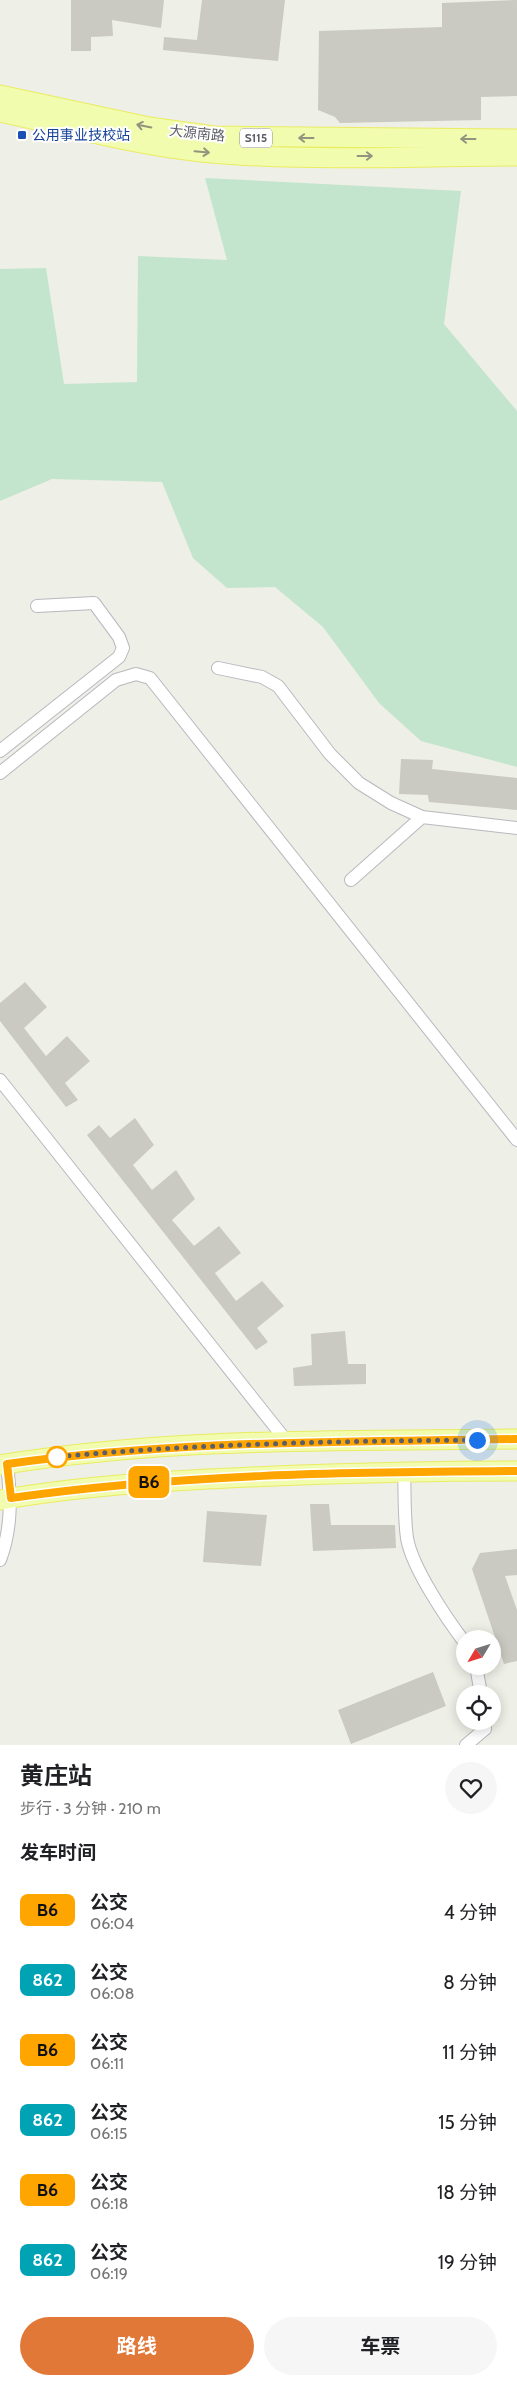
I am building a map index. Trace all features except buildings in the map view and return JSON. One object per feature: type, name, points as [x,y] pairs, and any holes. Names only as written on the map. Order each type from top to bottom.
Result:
[{"type":"main road","name":"大源南路","points":[[0,95],[149,127],[214,136],[517,139]]},
{"type":"main road","name":"大源南路","points":[[0,112],[152,144],[202,152],[277,156],[517,156]]},
{"type":"main road","points":[[4,1465],[54,1457],[153,1448],[288,1443],[517,1439]]},
{"type":"main road","points":[[6,1499],[145,1482],[404,1472],[517,1471]]},
{"type":"street","points":[[0,751],[119,657],[123,648],[118,637],[94,603],[37,606]]},
{"type":"street","points":[[218,668],[262,678],[278,686],[330,754],[359,783],[391,803],[422,817],[517,828]]},
{"type":"street","points":[[0,773],[116,680],[136,674],[150,678],[517,1140]]},
{"type":"street","points":[[351,880],[422,817]]},
{"type":"street","points":[[0,1080],[288,1443]]},
{"type":"street","points":[[0,1560],[9,1528],[4,1465]]},
{"type":"street","points":[[404,1472],[408,1539],[413,1560],[456,1632]]},
{"type":"street","points":[[466,1745],[484,1730]]},
{"type":"green space","points":[[205,178],[461,191],[444,324],[517,411],[517,767],[421,741],[379,703],[323,627],[275,587],[227,588],[193,558],[162,482],[52,479],[0,501],[0,269],[46,268],[64,384],[137,382],[138,256],[227,260]]},
{"type":"bus line","name":"B6","points":[[517,1439],[332,1442],[153,1448],[54,1457],[7,1464],[11,1498],[145,1482],[334,1474],[517,1471]]},
{"type":"place","name":"公用事业技校站","points":[[22,135]]},
{"type":"route","points":[[57,1457],[54,1457],[153,1448],[362,1441],[477,1440]]}]
